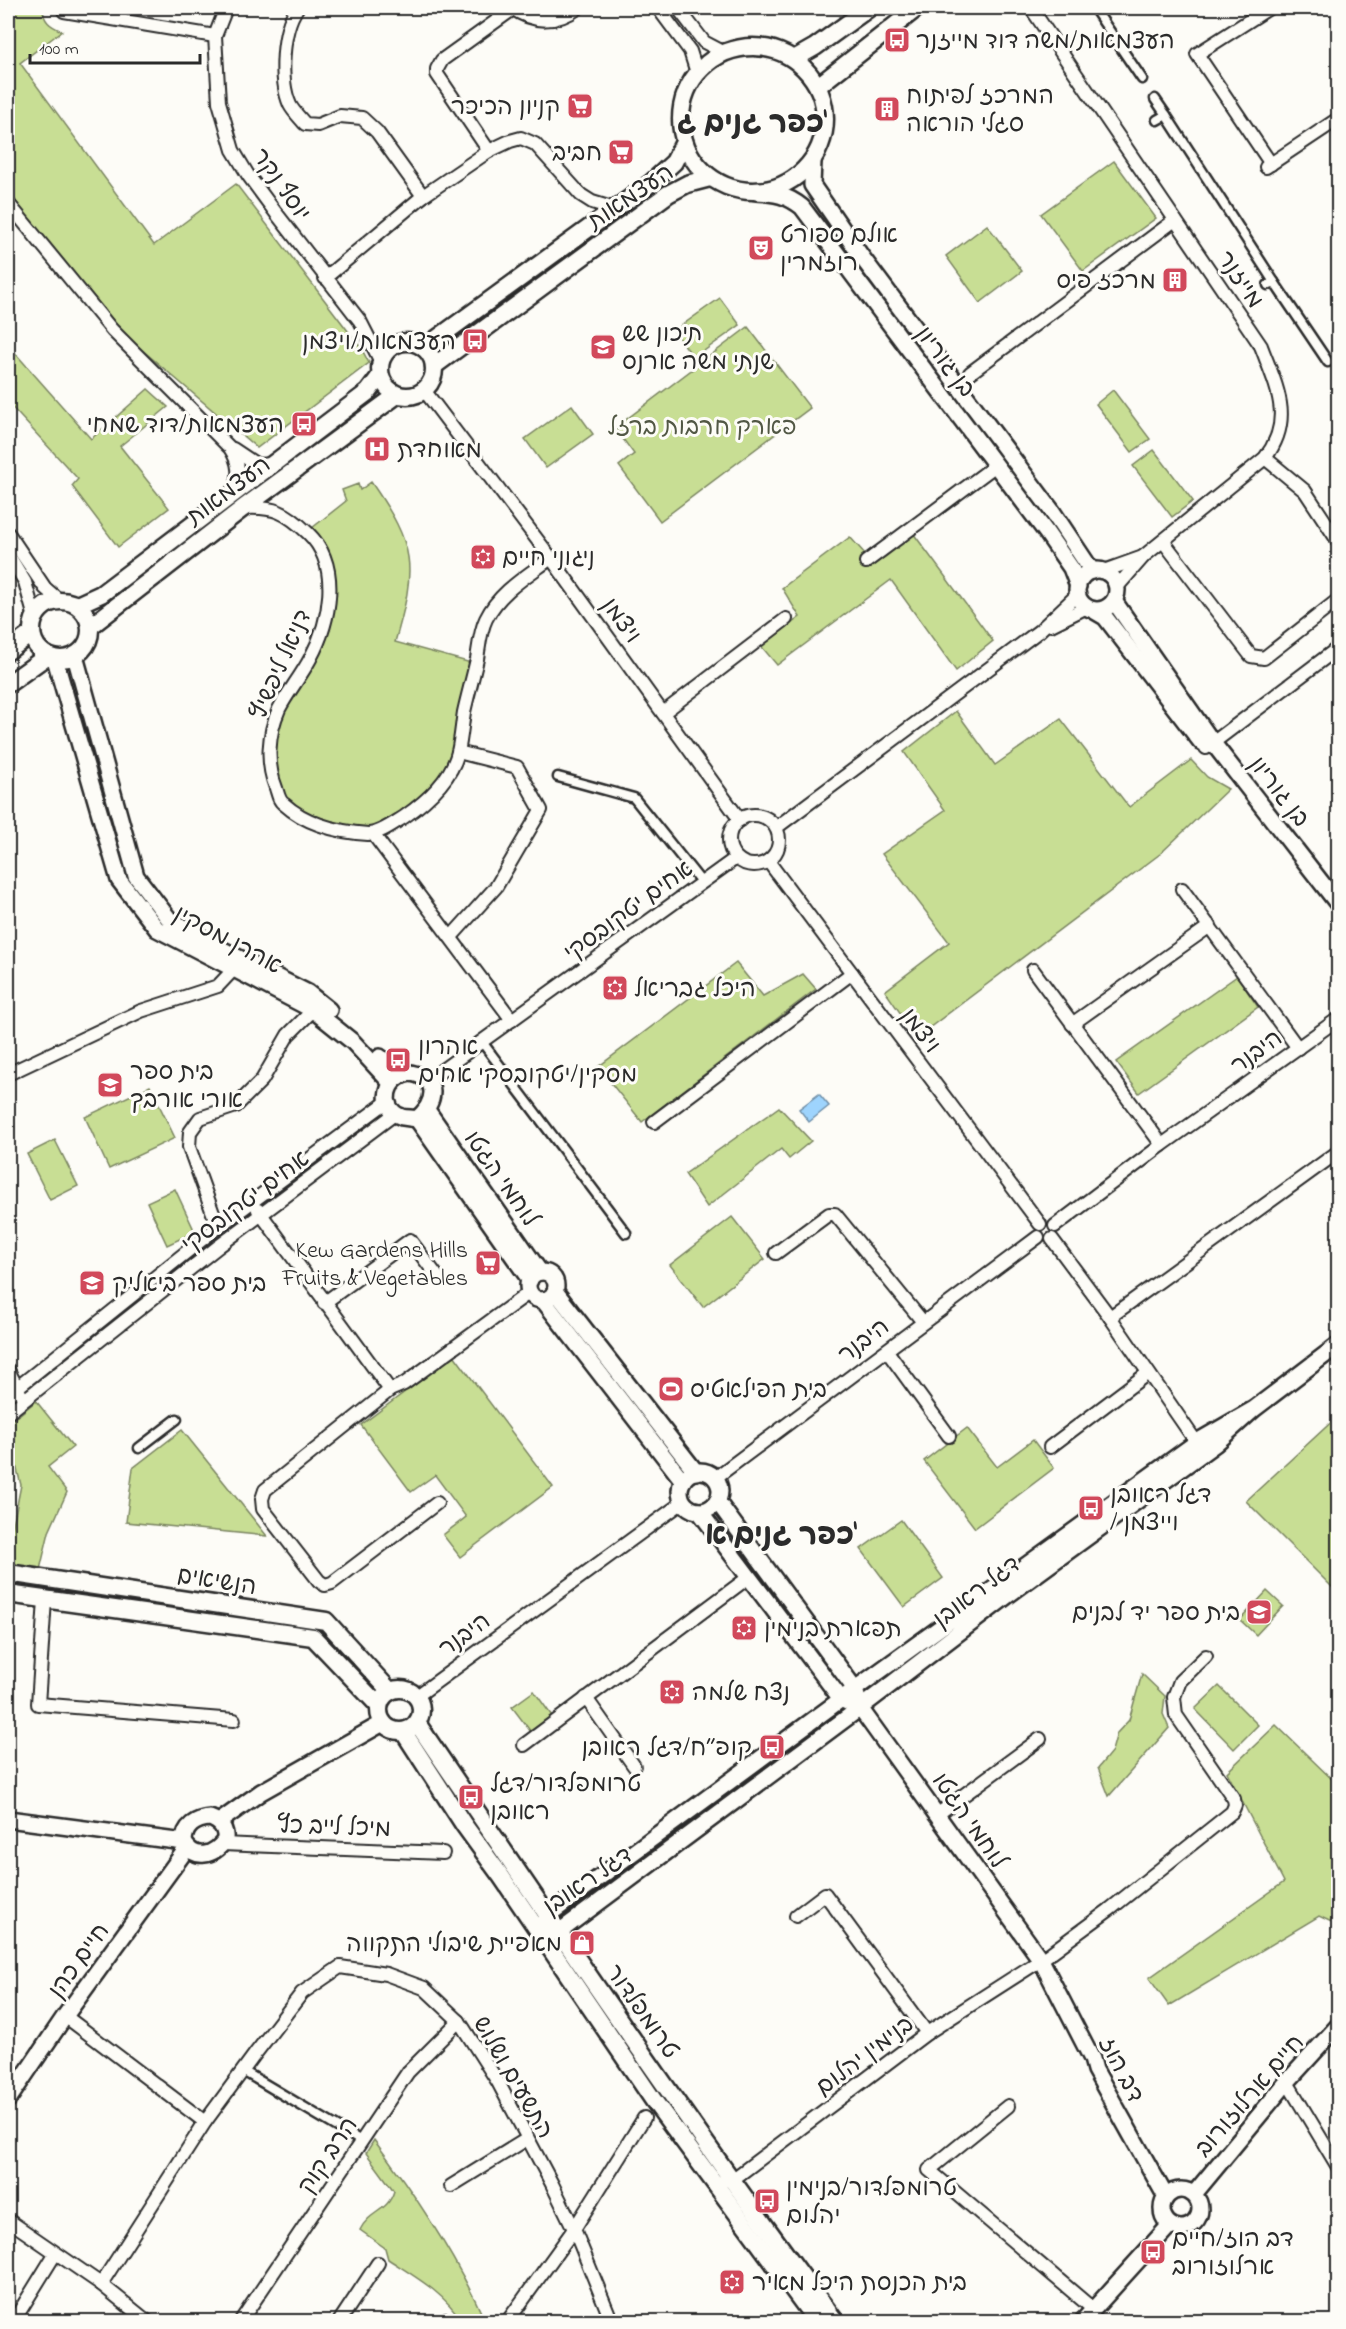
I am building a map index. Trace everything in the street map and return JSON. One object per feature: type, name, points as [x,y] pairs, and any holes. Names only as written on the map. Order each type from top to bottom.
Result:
[{"type":"main road","points":[[794,59],[816,47],[869,8]]},
{"type":"main road","points":[[818,86],[917,8]]},
{"type":"main road","points":[[748,47],[772,50],[794,59],[804,67],[818,86],[824,104],[826,124],[822,144],[813,161],[797,177],[778,188],[756,192],[732,189],[710,178],[694,162],[684,142],[681,118],[685,94],[697,74],[710,62],[725,53],[748,47]]},
{"type":"main road","name":"העצמאות","points":[[424,348],[651,183],[674,162],[684,142]]},
{"type":"main road","name":"העצמאות","points":[[434,366],[668,194],[687,184],[710,178]]},
{"type":"main road","points":[[410,342],[424,348],[429,353],[434,366],[432,379],[424,390],[411,396],[397,395],[390,391],[380,369],[384,355],[395,344],[410,342]]},
{"type":"main road","name":"העצמאות","points":[[77,605],[101,594],[368,392],[380,369]]},
{"type":"main road","name":"העצמאות","points":[[91,626],[242,508],[397,395]]},
{"type":"main road","points":[[8,651],[34,625],[43,607],[60,601],[77,605],[84,611],[91,626],[88,643],[75,656],[66,659],[51,657],[34,643],[34,625]]},
{"type":"main road","points":[[8,684],[51,657]]},
{"type":"main road","name":"הנשיאים","points":[[8,1573],[326,1621],[390,1690]]},
{"type":"main road","name":"הנשיאים","points":[[8,1594],[313,1637],[379,1706]]},
{"type":"main road","points":[[405,1688],[417,1696],[422,1710],[410,1727],[391,1730],[383,1723],[379,1706],[385,1694],[390,1690],[405,1688]]},
{"type":"main road","name":"טרומפלדור","points":[[410,1727],[559,1932],[732,2180],[834,2321]]},
{"type":"main road","name":"טרומפלדור","points":[[410,1727],[464,1825],[654,2101],[817,2322]]},
{"type":"street","name":"יוסף נקר","points":[[226,8],[215,36],[219,102],[233,150],[248,176],[360,321],[380,369]]},
{"type":"street","points":[[297,8],[284,45],[285,82],[290,105],[305,124],[318,125],[340,116],[362,118],[377,132],[423,196]]},
{"type":"street","points":[[489,151],[437,74],[442,60],[513,8],[533,18],[550,20],[566,17],[578,8]]},
{"type":"street","points":[[658,8],[690,51],[697,74]]},
{"type":"street","points":[[678,8],[705,42],[725,53]]},
{"type":"street","name":"מייזנר","points":[[1031,8],[1261,346],[1278,390],[1283,411],[1273,448],[1265,458],[1144,556],[1116,594]]},
{"type":"street","points":[[1094,8],[1142,79]]},
{"type":"street","points":[[1269,8],[1197,54],[1268,166],[1338,119]]},
{"type":"street","points":[[64,11],[215,36]]},
{"type":"street","name":"מייזנר","points":[[1155,99],[1271,283],[1328,362]]},
{"type":"street","points":[[1157,120],[1166,115]]},
{"type":"street","points":[[325,278],[423,196],[489,151],[521,138],[543,150],[570,185],[581,195],[592,202],[615,209]]},
{"type":"street","name":"בן גוריון","points":[[813,161],[812,185],[861,256],[1098,571]]},
{"type":"street","name":"בן גוריון","points":[[756,192],[779,193],[791,198],[802,207],[1071,568],[1078,590]]},
{"type":"street","points":[[8,203],[112,330],[223,441],[236,457],[239,480],[235,492]]},
{"type":"street","points":[[970,373],[1175,220]]},
{"type":"street","name":"ויצמן","points":[[424,390],[551,558],[740,820]]},
{"type":"street","points":[[223,441],[256,465],[275,464]]},
{"type":"street","points":[[1265,458],[1305,490],[1338,541]]},
{"type":"street","points":[[866,562],[996,465]]},
{"type":"street","name":"דניאל ליפשיץ","points":[[242,508],[265,507],[283,512],[307,532],[316,541],[325,559],[330,583],[326,620],[310,659],[279,711],[270,740],[269,761],[280,800],[284,805],[308,819],[331,828],[373,834]]},
{"type":"street","points":[[8,533],[45,588],[60,601]]},
{"type":"street","points":[[1163,541],[1251,656],[1264,657],[1338,600]]},
{"type":"street","points":[[8,554],[25,582],[34,625]]},
{"type":"street","name":"מייזנר","points":[[1098,571],[1144,556]]},
{"type":"street","points":[[512,1020],[373,834],[411,812],[441,785],[451,770],[458,752],[464,713],[485,620],[503,594],[551,558]]},
{"type":"street","points":[[777,827],[1039,631],[1078,590],[1083,576],[1098,571],[1113,577],[1116,594],[1107,608],[1090,608],[1039,631]]},
{"type":"street","points":[[1078,590],[1080,600],[1090,608]]},
{"type":"street","name":"בן גוריון","points":[[1116,594],[1210,746]]},
{"type":"street","name":"בן גוריון","points":[[1090,608],[1105,617],[1210,746],[1229,763],[1338,904]]},
{"type":"street","points":[[663,713],[786,619]]},
{"type":"street","points":[[1210,746],[1338,648]]},
{"type":"street","name":"אהרן מסקין","points":[[75,656],[136,876],[169,920],[308,993],[356,1032],[395,1080]]},
{"type":"street","name":"אהרן מסקין","points":[[51,657],[119,880],[158,929],[314,1010],[395,1080]]},
{"type":"street","points":[[452,937],[496,887],[541,810],[517,767],[458,752]]},
{"type":"street","points":[[558,777],[634,798],[702,882]]},
{"type":"street","points":[[750,815],[758,815],[767,818],[777,827],[780,838],[778,847],[768,861],[756,865],[747,864],[736,858],[729,843],[730,834],[740,820],[750,815]]},
{"type":"street","name":"אחים יטקובסקי","points":[[427,1081],[736,858]]},
{"type":"street","name":"ויצמן","points":[[768,861],[1040,1224]]},
{"type":"street","points":[[1182,889],[1298,1048]]},
{"type":"street","points":[[1072,1024],[1210,926]]},
{"type":"street","points":[[8,1074],[141,1011],[218,986],[234,969]]},
{"type":"street","points":[[1033,970],[1162,1145]]},
{"type":"street","points":[[654,1122],[852,973]]},
{"type":"street","points":[[218,1227],[189,1147],[190,1132],[200,1118],[236,1106],[262,1080],[288,1035],[314,1010]]},
{"type":"street","name":"היבנר","points":[[1054,1226],[1338,1018]]},
{"type":"street","points":[[482,1042],[626,1233]]},
{"type":"street","points":[[411,1073],[427,1081],[432,1095],[422,1114],[403,1117],[392,1107],[388,1089],[395,1080],[411,1073]]},
{"type":"street","name":"אחים יטקובסקי","points":[[12,1392],[252,1201],[392,1107]]},
{"type":"street","name":"אחים יטקובסקי","points":[[8,1413],[219,1246],[261,1216],[392,1107]]},
{"type":"street","name":"לוחמי הגטו","points":[[422,1114],[540,1287],[689,1477]]},
{"type":"street","points":[[1110,1317],[1338,1152]]},
{"type":"street","points":[[252,1201],[324,1303],[390,1390]]},
{"type":"street","points":[[776,1253],[829,1214],[835,1214],[923,1322]]},
{"type":"street","points":[[1050,1222],[1054,1226],[1056,1232],[1052,1239],[1045,1241],[1038,1237],[1036,1229],[1040,1224],[1050,1222]]},
{"type":"street","name":"היבנר","points":[[715,1478],[1038,1237]]},
{"type":"street","points":[[1052,1239],[1110,1317],[1200,1447]]},
{"type":"street","points":[[324,1303],[410,1240],[437,1276]]},
{"type":"street","points":[[437,1503],[332,1583],[325,1585],[319,1581],[263,1509],[262,1499],[265,1491],[390,1390],[404,1384],[540,1287]]},
{"type":"street","name":"דגל ראובן","points":[[1200,1447],[860,1708],[559,1932],[540,1934],[547,1916],[841,1699],[1254,1409],[1338,1345]]},
{"type":"street","points":[[887,1351],[949,1436]]},
{"type":"street","points":[[8,1370],[12,1392],[25,1400]]},
{"type":"street","points":[[1050,1447],[1148,1373]]},
{"type":"street","points":[[139,1448],[177,1419]]},
{"type":"street","points":[[708,1473],[715,1478],[719,1487],[717,1501],[707,1510],[692,1510],[683,1502],[680,1494],[689,1477],[708,1473]]},
{"type":"street","name":"לוחמי הגטו","points":[[717,1501],[855,1689],[860,1708],[1041,1960]]},
{"type":"street","name":"היבנר","points":[[417,1696],[683,1502]]},
{"type":"street","name":"לוחמי הגטו","points":[[699,1511],[841,1699],[860,1708]]},
{"type":"street","points":[[524,1744],[749,1577]]},
{"type":"street","points":[[45,1600],[38,1704],[234,1720]]},
{"type":"street","name":"בנימין יהלום","points":[[732,2180],[927,2033],[1041,1960],[1109,1910],[1232,1812],[1235,1806],[1234,1799],[1176,1715],[1174,1697],[1180,1681],[1206,1656]]},
{"type":"street","points":[[586,1698],[634,1766]]},
{"type":"street","points":[[219,1822],[261,1792],[383,1723]]},
{"type":"street","points":[[938,1814],[1040,1739]]},
{"type":"street","points":[[8,1819],[185,1845],[200,1855],[210,1854],[223,1844],[226,1834],[219,1822],[210,1818],[200,1819],[191,1824],[183,1837],[185,1845]]},
{"type":"street","name":"מיכל לייב כץ","points":[[223,1844],[443,1853]]},
{"type":"street","name":"חיים כהן","points":[[8,2100],[185,1845]]},
{"type":"street","points":[[796,1916],[825,1894],[927,2033]]},
{"type":"street","name":"דב הוז","points":[[1041,1960],[1092,2059],[1095,2070],[1166,2197]]},
{"type":"street","name":"התשעים ושלוש","points":[[101,2284],[205,2122],[255,2054],[302,1993],[340,1967],[386,1974],[424,1988],[459,2021],[498,2082],[574,2229],[612,2322]]},
{"type":"street","points":[[65,2016],[205,2122]]},
{"type":"street","name":"הרב קוק","points":[[240,2322],[408,2072],[459,2021]]},
{"type":"street","name":"חיים ארלוזורוב","points":[[1194,2194],[1287,2082],[1338,2026]]},
{"type":"street","points":[[243,2071],[362,2141]]},
{"type":"street","points":[[1287,2082],[1338,2167]]},
{"type":"street","points":[[1008,2106],[929,2170],[1092,2309]]},
{"type":"street","points":[[507,2322],[574,2229],[644,2118]]},
{"type":"street","points":[[451,2186],[527,2139]]},
{"type":"street","points":[[713,2180],[732,2180]]},
{"type":"street","points":[[1182,2189],[1194,2194],[1201,2207],[1197,2220],[1183,2228],[1170,2225],[1163,2216],[1162,2210],[1166,2197],[1175,2190],[1182,2189]]},
{"type":"street","points":[[8,2220],[101,2284],[141,2319]]},
{"type":"street","points":[[1082,2322],[1170,2225]]},
{"type":"street","points":[[13,2322],[55,2254]]},
{"type":"street","points":[[339,2322],[378,2263]]},
{"type":"green space","points":[[8,8],[43,8],[48,23],[62,31],[20,63],[154,245],[236,184],[361,348],[369,363],[257,448],[127,337],[8,193]]},
{"type":"green space","points":[[1114,161],[1156,218],[1083,271],[1041,214]]},
{"type":"green space","points":[[987,225],[1022,271],[980,303],[946,256]]},
{"type":"green space","points":[[720,298],[740,325],[694,358],[674,331]]},
{"type":"green space","name":"פארק חרבות ברזל","points":[[748,327],[810,408],[660,521],[619,466],[634,454],[615,428]]},
{"type":"green space","points":[[8,345],[91,439],[148,389],[168,407],[120,446],[169,508],[118,547],[72,486],[78,479],[8,403]]},
{"type":"green space","points":[[1113,390],[1150,439],[1132,452],[1096,404]]},
{"type":"green space","points":[[572,405],[593,434],[546,468],[525,439]]},
{"type":"green space","points":[[1154,450],[1193,501],[1172,517],[1133,466]]},
{"type":"green space","points":[[371,482],[397,524],[408,558],[407,594],[395,642],[475,664],[451,770],[392,824],[352,833],[284,805],[270,740],[310,659],[330,583],[307,532],[346,501],[342,490],[358,484],[360,490]]},
{"type":"green space","points":[[913,533],[993,641],[956,671],[891,580],[777,665],[761,646],[800,617],[782,588],[850,537],[874,564]]},
{"type":"green space","points":[[956,711],[995,765],[1061,719],[1129,807],[1191,760],[1207,777],[1228,789],[1160,854],[917,1037],[885,991],[949,942],[882,854],[945,810],[904,752]]},
{"type":"green space","points":[[736,963],[763,996],[803,974],[816,989],[642,1122],[598,1067]]},
{"type":"green space","points":[[1237,976],[1258,1007],[1139,1093],[1116,1062]]},
{"type":"green space","points":[[150,1086],[175,1138],[109,1169],[85,1117]]},
{"type":"green space","points":[[779,1107],[811,1141],[789,1159],[781,1149],[707,1207],[685,1174]]},
{"type":"green space","points":[[55,1140],[78,1186],[50,1200],[27,1154]]},
{"type":"green space","points":[[175,1189],[195,1232],[167,1245],[147,1202]]},
{"type":"green space","points":[[732,1217],[765,1259],[703,1307],[670,1265]]},
{"type":"green space","points":[[454,1355],[553,1487],[460,1557],[443,1535],[466,1517],[435,1475],[411,1492],[361,1425]]},
{"type":"green space","points":[[36,1401],[73,1447],[48,1467],[67,1492],[49,1532],[39,1574],[8,1569],[8,1550],[21,1485],[8,1434],[8,1424]]},
{"type":"green space","points":[[1338,1416],[1338,1593],[1246,1501]]},
{"type":"green space","points":[[967,1428],[997,1467],[1033,1440],[1054,1468],[975,1528],[924,1461]]},
{"type":"green space","points":[[182,1430],[267,1536],[126,1522],[133,1468]]},
{"type":"green space","points":[[901,1520],[943,1578],[904,1607],[861,1549]]},
{"type":"green space","points":[[1267,1591],[1283,1606],[1256,1635],[1240,1620]]},
{"type":"green space","points":[[1142,1674],[1165,1696],[1163,1714],[1169,1728],[1109,1796],[1098,1768],[1112,1751],[1117,1733],[1129,1720]]},
{"type":"green space","points":[[1219,1686],[1258,1725],[1234,1749],[1195,1709]]},
{"type":"green space","points":[[534,1691],[552,1716],[531,1732],[512,1707]]},
{"type":"green space","points":[[1276,1725],[1338,1785],[1338,1925],[1319,1916],[1169,2006],[1149,1978],[1284,1882],[1227,1772]]},
{"type":"green space","points":[[374,2140],[435,2228],[485,2321],[462,2321],[438,2294],[388,2259],[385,2248],[360,2230],[368,2219],[383,2208],[394,2191],[366,2153]]},
{"type":"water","points":[[819,1094],[829,1106],[809,1122],[799,1109]]},
{"type":"place","name":"העצמאות/משה דוד מייזנר","points":[[897,40]]},
{"type":"place","name":"קניון הכיכר","points":[[580,106]]},
{"type":"place","name":"המרכז לפיתוח סגלי הוראה","points":[[887,109]]},
{"type":"place","name":"חביב","points":[[621,152]]},
{"type":"place","name":"אולם ספורט רוזמרין","points":[[761,248]]},
{"type":"place","name":"מרכז פיס","points":[[1175,280]]},
{"type":"place","name":"העצמאות/ויצמן","points":[[475,341]]},
{"type":"place","name":"תיכון שש שנתי משה ארנס","points":[[603,347]]},
{"type":"place","name":"העצמאות/דוד שמחי","points":[[304,424]]},
{"type":"place","name":"מאוחדת","points":[[377,449]]},
{"type":"place","name":"ניגוני חיים","points":[[483,557]]},
{"type":"place","name":"היכל גבריאל","points":[[615,988]]},
{"type":"place","name":"אהרון מסקין/יטקובסקי אחים","points":[[398,1060]]},
{"type":"place","name":"בית ספר אורי אורבך","points":[[110,1085]]},
{"type":"place","name":"Kew Gardens Hills Fruits & Vegetables","points":[[488,1263]]},
{"type":"place","name":"בית ספר ביאליק","points":[[92,1283]]},
{"type":"place","name":"בית הפילאטיס","points":[[671,1389]]},
{"type":"place","name":"דגל ראובן / וייצמן","points":[[1091,1508]]},
{"type":"place","name":"בית ספר יד לבנים","points":[[1259,1612]]},
{"type":"place","name":"תפארת בנימין","points":[[744,1628]]},
{"type":"place","name":"נצח שלמה","points":[[672,1692]]},
{"type":"place","name":"קופ״ח/דגל ראובן","points":[[772,1747]]},
{"type":"place","name":"טרומפלדור/דגל ראובן","points":[[471,1797]]},
{"type":"place","name":"מאפיית שיבולי התקווה","points":[[582,1943]]},
{"type":"place","name":"טרומפלדור/בנימין יהלום","points":[[767,2201]]},
{"type":"place","name":"דב הוז/חיים ארלוזורוב","points":[[1153,2252]]},
{"type":"place","name":"בית הכנסת היכל מאיר","points":[[732,2282]]},
{"type":"district","name":"כפר גנים ג'","points":[[752,122]]},
{"type":"district","name":"כפר גנים א'","points":[[781,1534]]}]
